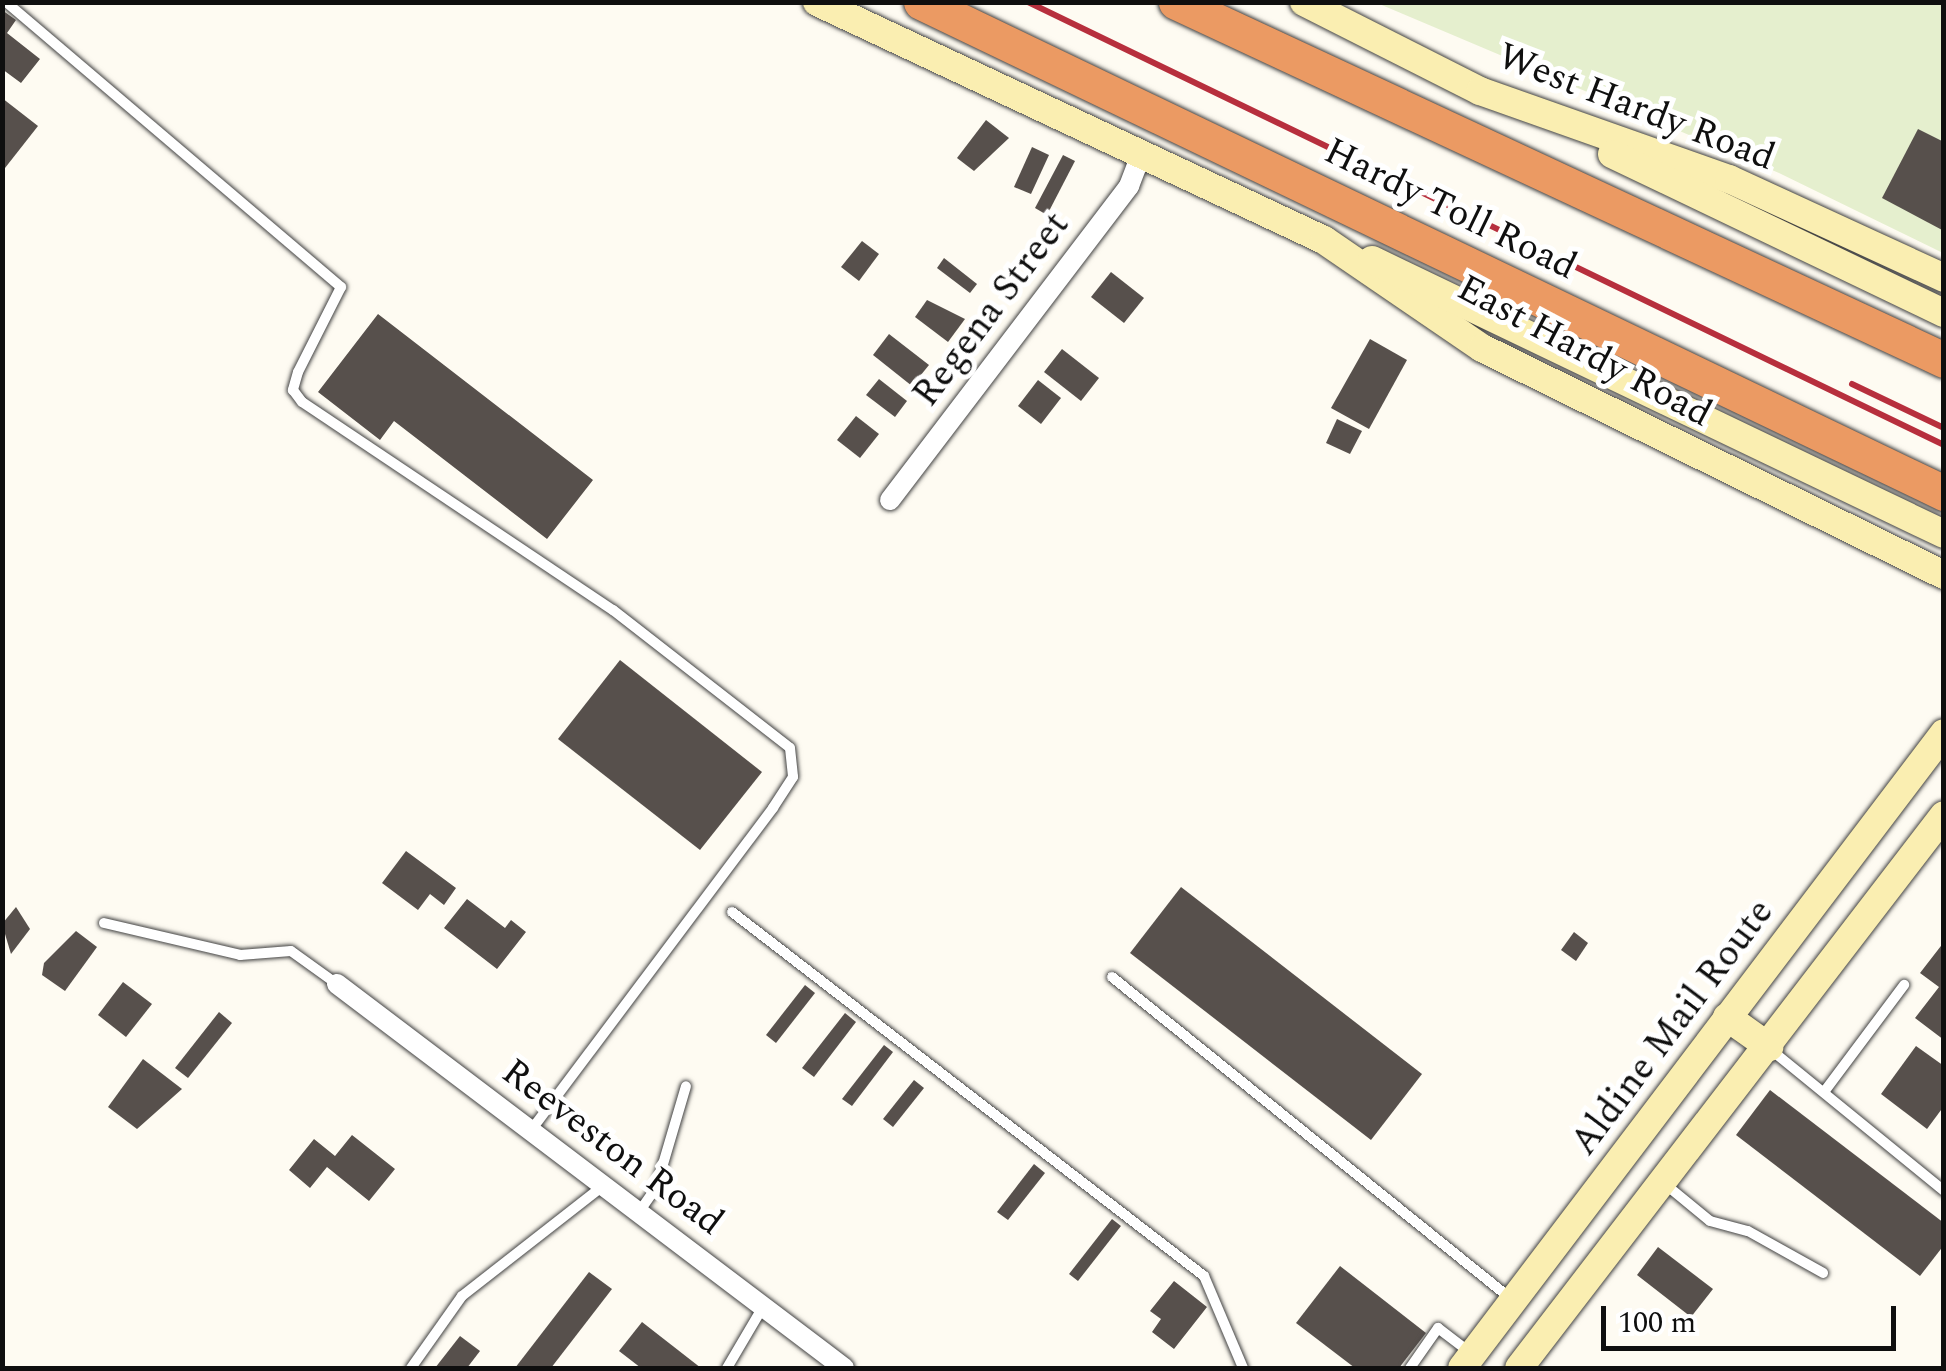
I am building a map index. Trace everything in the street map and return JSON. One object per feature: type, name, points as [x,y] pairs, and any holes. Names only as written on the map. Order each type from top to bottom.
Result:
[{"type":"highway","name":"Hardy Toll Road","points":[[920,2],[1944,493]]},
{"type":"highway","name":"Hardy Toll Road","points":[[1176,2],[1944,360]]},
{"type":"main road","name":"East Hardy Road","points":[[817,2],[1140,157],[1324,240],[1500,358],[1944,575]]},
{"type":"main road","name":"West Hardy Road","points":[[1304,2],[1480,91],[1729,179],[1944,278]]},
{"type":"main road","points":[[1480,91],[1944,313]]},
{"type":"main road","points":[[1324,240],[1944,534]]},
{"type":"main road","name":"Aldine Mail Route","points":[[1468,1361],[1944,734]]},
{"type":"main road","points":[[1519,1368],[1944,815]]},
{"type":"main road","points":[[1727,1017],[1769,1047]]},
{"type":"main road","points":[[1515,1302],[1549,1330]]},
{"type":"street","name":"Regena Street","points":[[890,500],[1130,186],[1140,157]]},
{"type":"street","name":"Reeveston Road","points":[[337,984],[844,1368]]},
{"type":"lane","points":[[6,2],[341,288],[298,372],[293,390],[302,402],[613,610],[790,748],[794,776],[773,808],[530,1130]]},
{"type":"lane","points":[[732,912],[1204,1276],[1243,1368]]},
{"type":"lane","points":[[104,923],[240,955],[291,950],[337,984]]},
{"type":"lane","points":[[1112,978],[1515,1302]]},
{"type":"lane","points":[[1824,1092],[1904,985]]},
{"type":"lane","points":[[1769,1047],[1944,1190]]},
{"type":"lane","points":[[638,1213],[656,1188],[686,1086]]},
{"type":"lane","points":[[1664,1182],[1710,1221],[1748,1231],[1823,1272]]},
{"type":"lane","points":[[412,1368],[462,1296],[603,1186]]},
{"type":"lane","points":[[728,1368],[763,1307]]},
{"type":"lane","points":[[1410,1368],[1438,1328],[1468,1361]]},
{"type":"green space","points":[[1377,3],[1943,3],[1943,253],[1779,173]]},
{"type":"building","points":[[2,10],[16,20],[7,33],[40,59],[21,83],[2,69]]},
{"type":"building","points":[[2,98],[38,126],[5,168],[2,167]]},
{"type":"building","points":[[986,120],[1009,138],[974,171],[957,158]]},
{"type":"building","points":[[1918,129],[1944,142],[1944,231],[1882,198]]},
{"type":"building","points":[[1032,147],[1049,155],[1031,194],[1014,187]]},
{"type":"building","points":[[1063,155],[1075,161],[1047,215],[1035,208]]},
{"type":"building","points":[[862,241],[879,254],[859,281],[841,267]]},
{"type":"building","points":[[944,258],[977,284],[970,293],[937,268]]},
{"type":"building","points":[[1111,272],[1144,298],[1124,323],[1091,297]]},
{"type":"building","points":[[927,300],[965,319],[948,342],[915,317]]},
{"type":"building","points":[[378,314],[593,480],[547,539],[394,421],[380,440],[318,392]]},
{"type":"building","points":[[889,334],[929,365],[912,386],[873,355]]},
{"type":"building","points":[[1370,339],[1407,360],[1369,429],[1331,408]]},
{"type":"building","points":[[1062,349],[1099,378],[1081,401],[1044,372]]},
{"type":"building","points":[[879,379],[907,401],[895,417],[866,395]]},
{"type":"building","points":[[1038,380],[1061,398],[1041,424],[1018,406]]},
{"type":"building","points":[[856,416],[879,434],[860,458],[837,440]]},
{"type":"building","points":[[1337,419],[1362,431],[1350,454],[1326,443]]},
{"type":"building","points":[[620,660],[762,772],[700,850],[558,739]]},
{"type":"building","points":[[406,851],[456,888],[444,905],[430,894],[418,910],[382,883]]},
{"type":"building","points":[[1181,887],[1422,1074],[1371,1140],[1130,953]]},
{"type":"building","points":[[467,899],[505,928],[511,920],[526,932],[497,969],[444,928]]},
{"type":"building","points":[[16,907],[30,929],[11,954],[2,924]]},
{"type":"building","points":[[76,931],[97,947],[65,991],[42,975],[44,963]]},
{"type":"building","points":[[1574,932],[1588,943],[1576,961],[1561,950]]},
{"type":"building","points":[[1944,942],[1944,1040],[1915,1018],[1939,987],[1920,973]]},
{"type":"building","points":[[123,982],[152,1004],[126,1037],[98,1015]]},
{"type":"building","points":[[805,985],[815,993],[776,1043],[766,1035]]},
{"type":"building","points":[[219,1012],[232,1023],[188,1078],[175,1068]]},
{"type":"building","points":[[845,1013],[856,1022],[814,1077],[802,1068]]},
{"type":"building","points":[[884,1045],[893,1052],[852,1106],[842,1099]]},
{"type":"building","points":[[1916,1046],[1944,1066],[1944,1106],[1927,1129],[1881,1094]]},
{"type":"building","points":[[143,1059],[182,1089],[137,1129],[108,1107]]},
{"type":"building","points":[[914,1080],[924,1088],[893,1127],[883,1119]]},
{"type":"building","points":[[1770,1090],[1944,1223],[1944,1245],[1920,1276],[1736,1135]]},
{"type":"building","points":[[352,1135],[395,1169],[369,1201],[327,1167],[310,1188],[289,1170],[314,1139],[335,1156]]},
{"type":"building","points":[[1034,1164],[1045,1173],[1008,1220],[997,1212]]},
{"type":"building","points":[[1112,1219],[1121,1226],[1078,1281],[1069,1274]]},
{"type":"building","points":[[1658,1247],[1713,1289],[1691,1317],[1637,1275]]},
{"type":"building","points":[[1340,1266],[1426,1333],[1399,1368],[1355,1368],[1296,1323]]},
{"type":"building","points":[[589,1272],[612,1289],[551,1368],[515,1368]]},
{"type":"building","points":[[1174,1281],[1207,1307],[1174,1349],[1152,1332],[1161,1319],[1150,1311]]},
{"type":"building","points":[[642,1322],[701,1368],[641,1368],[619,1351]]},
{"type":"building","points":[[460,1336],[480,1351],[467,1368],[435,1368]]},
{"type":"railway","points":[[1028,2],[1944,445]]},
{"type":"railway","points":[[1852,384],[1944,428]]}]
